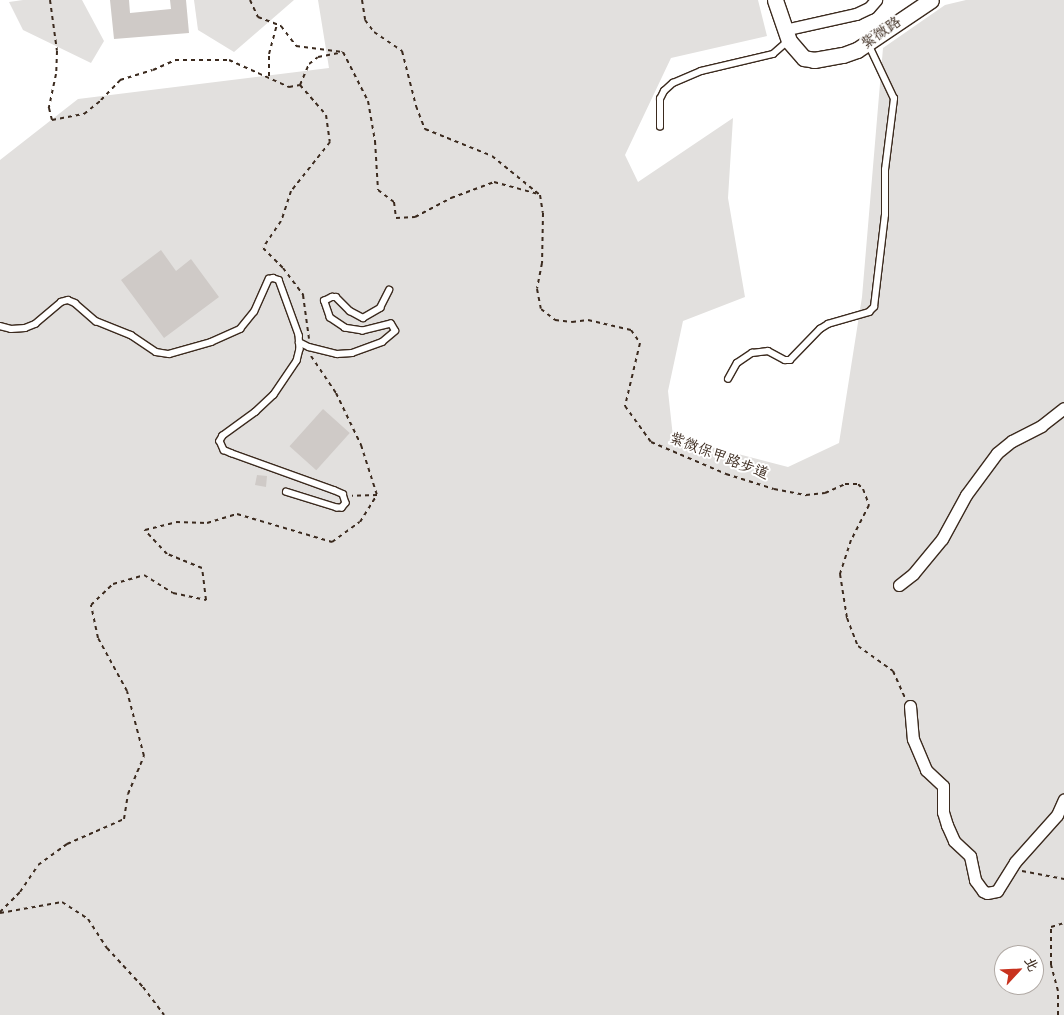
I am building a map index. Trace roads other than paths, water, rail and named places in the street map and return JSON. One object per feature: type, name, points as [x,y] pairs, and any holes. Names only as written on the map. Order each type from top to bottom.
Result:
[{"type":"street","name":"紫微路","points":[[775,0],[787,36],[804,58],[814,60],[843,55],[868,44],[931,0]]},
{"type":"street","points":[[787,36],[856,14],[869,8],[876,0]]},
{"type":"street","points":[[899,585],[913,574],[942,539],[966,495],[997,452],[1012,441],[1041,426],[1064,408]]},
{"type":"street","points":[[910,706],[913,739],[926,770],[943,786],[944,812],[947,825],[954,841],[970,856],[975,880],[983,891],[993,893],[1000,888],[1010,869],[1049,826],[1064,799]]},
{"type":"lane","points":[[660,127],[660,99],[664,91],[673,83],[701,71],[772,54],[787,36]]},
{"type":"lane","points":[[728,379],[737,363],[752,352],[768,352],[785,360],[790,360],[820,329],[828,324],[870,312],[874,307],[885,215],[885,170],[894,99],[868,44]]},
{"type":"lane","points":[[0,326],[11,329],[30,326],[45,318],[61,302],[68,300],[75,303],[96,321],[131,335],[156,352],[169,354],[211,342],[240,330],[254,312],[268,279],[274,278],[279,280],[299,342],[297,360],[274,395],[256,412],[223,436],[221,446],[224,450],[231,453],[314,481],[344,496],[346,503],[342,508],[337,508],[286,492]]},
{"type":"lane","points":[[299,342],[309,347],[337,354],[352,353],[382,342],[395,331],[392,324],[363,331],[344,328],[330,318],[324,301],[332,297],[336,298],[350,311],[363,318],[380,308],[389,290]]}]
